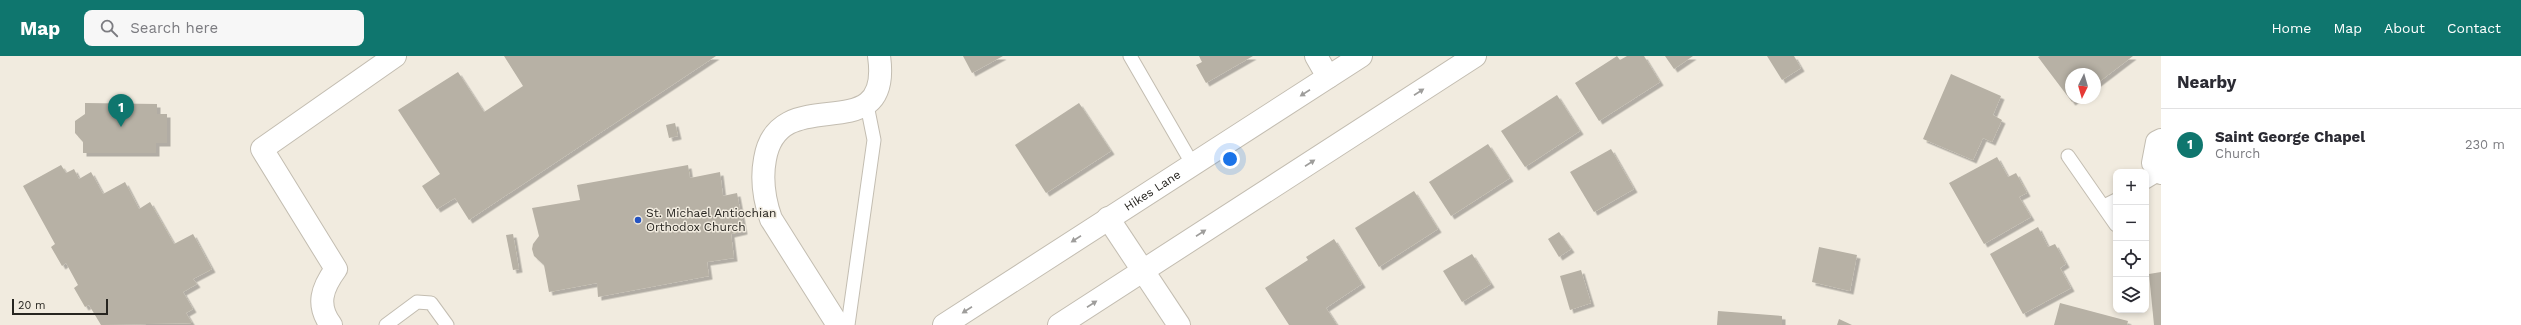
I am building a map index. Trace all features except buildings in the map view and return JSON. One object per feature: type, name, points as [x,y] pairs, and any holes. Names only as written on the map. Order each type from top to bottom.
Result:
[{"type":"main road","points":[[331,325],[324,316],[321,301],[325,284],[336,269],[262,150],[395,56]]},
{"type":"main road","points":[[838,325],[771,219],[764,201],[764,164],[767,144],[780,128],[798,118],[855,111],[867,105],[876,93],[881,71],[879,56]]},
{"type":"main road","points":[[1316,56],[1328,77]]},
{"type":"main road","name":"Hikes Lane","points":[[944,325],[1361,56]]},
{"type":"main road","points":[[1059,325],[1475,56]]},
{"type":"main road","points":[[2161,140],[2157,142],[2153,164],[2161,173]]},
{"type":"main road","points":[[1108,218],[1179,325]]},
{"type":"lane","points":[[1130,56],[1193,165]]},
{"type":"lane","points":[[848,325],[874,140],[867,105]]},
{"type":"lane","points":[[2068,156],[2113,220]]},
{"type":"lane","points":[[2149,180],[2161,173]]},
{"type":"lane","points":[[2104,206],[2113,202]]},
{"type":"lane","points":[[386,325],[417,302],[431,303],[447,325]]},
{"type":"place","name":"Saint George Chapel","points":[[121,127]]},
{"type":"place","name":"St. Michael Antiochian Orthodox Church","points":[[638,220]]}]
